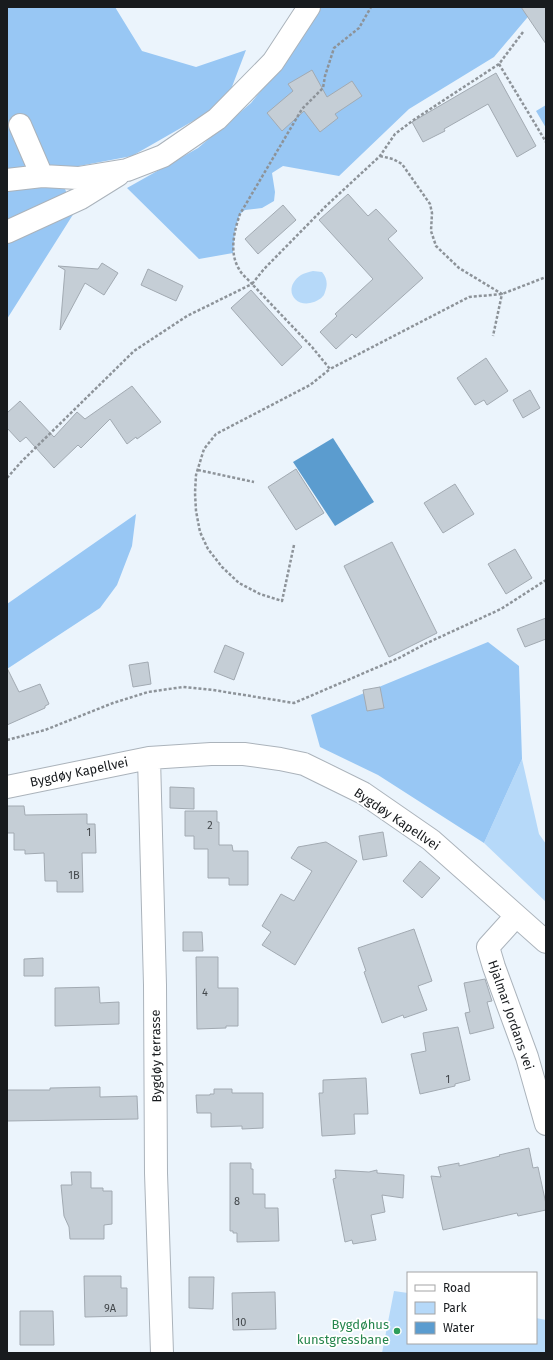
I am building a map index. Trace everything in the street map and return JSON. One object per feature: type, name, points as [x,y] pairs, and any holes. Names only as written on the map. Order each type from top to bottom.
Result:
[{"type":"street","points":[[7,232],[81,198],[127,170],[163,156],[217,119],[272,62],[309,7]]},
{"type":"street","points":[[20,125],[42,176]]},
{"type":"street","points":[[7,180],[42,176],[78,178],[127,170]]},
{"type":"street","name":"Bygdøy Kapellvei","points":[[7,787],[149,758],[211,754],[244,754],[304,764],[363,793],[431,840],[546,942]]},
{"type":"street","name":"Bygdøy terrasse","points":[[149,758],[155,1001],[156,1173],[162,1353]]},
{"type":"street","name":"Hjalmar Jordans vei","points":[[516,916],[488,947],[527,1057],[546,1124]]},
{"type":"path","points":[[330,369],[312,347],[239,269],[233,253],[235,229],[240,214],[302,108],[323,88],[325,76],[334,48],[359,28],[371,7]]},
{"type":"path","points":[[7,478],[21,462],[134,351],[187,316],[252,284],[264,269],[326,206],[380,156],[396,134],[415,119],[500,64],[523,32]]},
{"type":"path","points":[[500,64],[546,142]]},
{"type":"path","points":[[380,156],[393,158],[402,164],[430,204],[432,213],[431,231],[436,246],[459,268],[502,294]]},
{"type":"path","points":[[294,545],[282,601],[260,594],[239,583],[222,567],[208,549],[200,532],[196,511],[195,493],[198,470],[204,449],[216,434],[310,385],[330,369],[469,297],[502,294],[546,277]]},
{"type":"path","points":[[493,336],[502,294]]},
{"type":"path","points":[[198,470],[254,482]]},
{"type":"path","points":[[7,740],[45,730],[113,702],[148,692],[183,687],[213,690],[294,703],[399,658],[427,643],[501,609],[546,580]]},
{"type":"green space","points":[[313,271],[322,272],[325,277],[327,284],[324,295],[314,302],[301,303],[293,296],[291,291],[292,286],[295,280],[301,275]]},
{"type":"green space","points":[[522,759],[539,834],[546,844],[546,902],[484,843]]},
{"type":"green space","name":"Bygdøhus kunstgressbane","points":[[394,1291],[407,1293],[407,1344],[537,1344],[537,1318],[546,1320],[546,1353],[382,1353]]},
{"type":"shaded area","points":[[7,7],[115,7],[142,51],[196,67],[246,50],[230,92],[207,113],[132,156],[58,170],[74,213],[7,319]]},
{"type":"shaded area","points":[[317,7],[542,7],[532,12],[494,57],[409,109],[339,176],[283,166],[272,173],[275,192],[274,201],[262,208],[245,210],[240,214],[235,229],[233,253],[199,259],[127,188],[198,148],[251,103],[280,67]]},
{"type":"shaded area","points":[[546,105],[546,128],[536,111]]},
{"type":"shaded area","points":[[136,514],[132,546],[117,585],[100,608],[7,669],[7,604]]},
{"type":"shaded area","points":[[488,642],[519,666],[522,759],[484,843],[378,775],[320,747],[311,715]]},
{"type":"water","points":[[333,438],[374,502],[335,526],[293,462]]},
{"type":"building","points":[[521,7],[546,7],[546,44]]},
{"type":"building","points":[[312,70],[327,97],[352,81],[362,96],[335,114],[338,118],[320,132],[304,111],[282,131],[267,113],[293,91],[288,84]]},
{"type":"building","points":[[496,73],[536,146],[517,157],[488,104],[444,129],[445,131],[423,142],[412,122]]},
{"type":"building","points":[[348,194],[368,216],[376,209],[397,231],[388,239],[423,278],[356,338],[352,334],[336,349],[320,332],[337,316],[335,314],[373,279],[319,220]]},
{"type":"building","points":[[283,205],[296,220],[258,254],[245,239]]},
{"type":"building","points":[[102,263],[118,273],[104,295],[85,283],[60,330],[65,270],[58,266],[98,269]]},
{"type":"building","points":[[148,269],[183,286],[176,301],[141,285]]},
{"type":"building","points":[[251,290],[302,347],[282,366],[231,308]]},
{"type":"building","points":[[486,358],[508,391],[487,405],[484,400],[475,405],[457,378]]},
{"type":"building","points":[[132,386],[161,422],[137,439],[136,437],[127,444],[110,419],[81,448],[78,445],[54,468],[26,437],[20,442],[7,428],[7,413],[20,401],[54,437],[77,412],[85,419]]},
{"type":"building","points":[[530,390],[540,408],[523,418],[513,400]]},
{"type":"building","points":[[296,469],[324,513],[296,530],[268,487]]},
{"type":"building","points":[[455,484],[474,514],[443,533],[424,503]]},
{"type":"building","points":[[392,542],[437,633],[389,657],[344,566]]},
{"type":"building","points":[[515,549],[532,578],[506,594],[488,564]]},
{"type":"building","points":[[546,618],[546,639],[525,647],[517,629]]},
{"type":"building","points":[[225,645],[244,653],[234,680],[214,672]]},
{"type":"building","points":[[148,662],[151,684],[133,687],[129,665]]},
{"type":"building","points":[[7,668],[19,692],[40,684],[49,704],[45,706],[45,708],[7,725]]},
{"type":"building","points":[[380,687],[384,708],[367,711],[363,690]]},
{"type":"building","points":[[170,787],[194,788],[194,809],[170,808]]},
{"type":"building","points":[[7,806],[24,806],[25,815],[87,814],[87,824],[95,824],[96,853],[82,853],[83,892],[57,892],[57,881],[45,881],[44,853],[25,854],[25,850],[14,850],[14,833],[7,833]]},
{"type":"building","points":[[185,811],[217,811],[217,822],[219,822],[219,845],[232,845],[233,851],[248,851],[248,885],[229,885],[229,878],[208,878],[208,849],[194,849],[194,836],[185,836]]},
{"type":"building","points":[[383,832],[387,856],[363,860],[359,836]]},
{"type":"building","points":[[326,842],[357,861],[295,965],[262,945],[271,932],[262,926],[281,894],[294,901],[312,871],[291,858],[298,847]]},
{"type":"building","points":[[420,861],[440,878],[422,898],[403,881]]},
{"type":"building","points":[[414,929],[432,981],[418,986],[427,1010],[404,1018],[403,1015],[382,1023],[364,972],[366,971],[358,948]]},
{"type":"building","points":[[183,932],[202,932],[203,951],[183,951]]},
{"type":"building","points":[[196,957],[218,957],[218,988],[238,988],[238,1026],[197,1029]]},
{"type":"building","points":[[43,958],[43,976],[24,976],[24,959]]},
{"type":"building","points":[[485,979],[492,1001],[487,1002],[494,1028],[470,1034],[465,1013],[470,1012],[464,983]]},
{"type":"building","points":[[99,987],[100,1003],[119,1002],[119,1024],[55,1026],[55,988]]},
{"type":"building","points":[[458,1027],[470,1080],[455,1084],[455,1086],[420,1094],[411,1054],[426,1051],[423,1033]]},
{"type":"building","points":[[366,1078],[368,1114],[354,1114],[355,1134],[322,1136],[319,1093],[323,1093],[323,1080]]},
{"type":"building","points":[[100,1087],[100,1097],[137,1096],[138,1119],[7,1121],[7,1090],[50,1090],[50,1088]]},
{"type":"building","points":[[214,1089],[232,1089],[232,1093],[263,1093],[263,1128],[242,1129],[242,1126],[211,1127],[211,1113],[197,1113],[196,1095],[214,1094]]},
{"type":"building","points":[[529,1148],[533,1168],[538,1167],[546,1210],[518,1216],[517,1213],[443,1230],[431,1176],[441,1177],[438,1167],[459,1163],[459,1166]]},
{"type":"building","points":[[230,1163],[251,1163],[251,1169],[253,1169],[253,1194],[265,1194],[265,1208],[278,1208],[279,1241],[237,1242],[237,1233],[230,1231]]},
{"type":"building","points":[[335,1170],[369,1172],[377,1170],[377,1173],[404,1175],[403,1198],[382,1195],[385,1212],[371,1215],[376,1240],[353,1244],[352,1240],[345,1242],[333,1179],[336,1178]]},
{"type":"building","points":[[71,1172],[91,1172],[91,1188],[103,1188],[103,1191],[112,1191],[112,1224],[104,1225],[104,1239],[70,1239],[69,1227],[64,1216],[61,1185],[72,1185]]},
{"type":"building","points":[[84,1276],[121,1276],[121,1288],[127,1288],[127,1316],[85,1317]]},
{"type":"building","points":[[189,1277],[214,1277],[213,1309],[189,1308]]},
{"type":"building","points":[[275,1292],[276,1329],[233,1330],[232,1293]]},
{"type":"building","points":[[20,1311],[53,1311],[54,1345],[20,1345]]},
{"type":"place","name":"Bygdøhus kunstgressbane","points":[[397,1331]]}]
